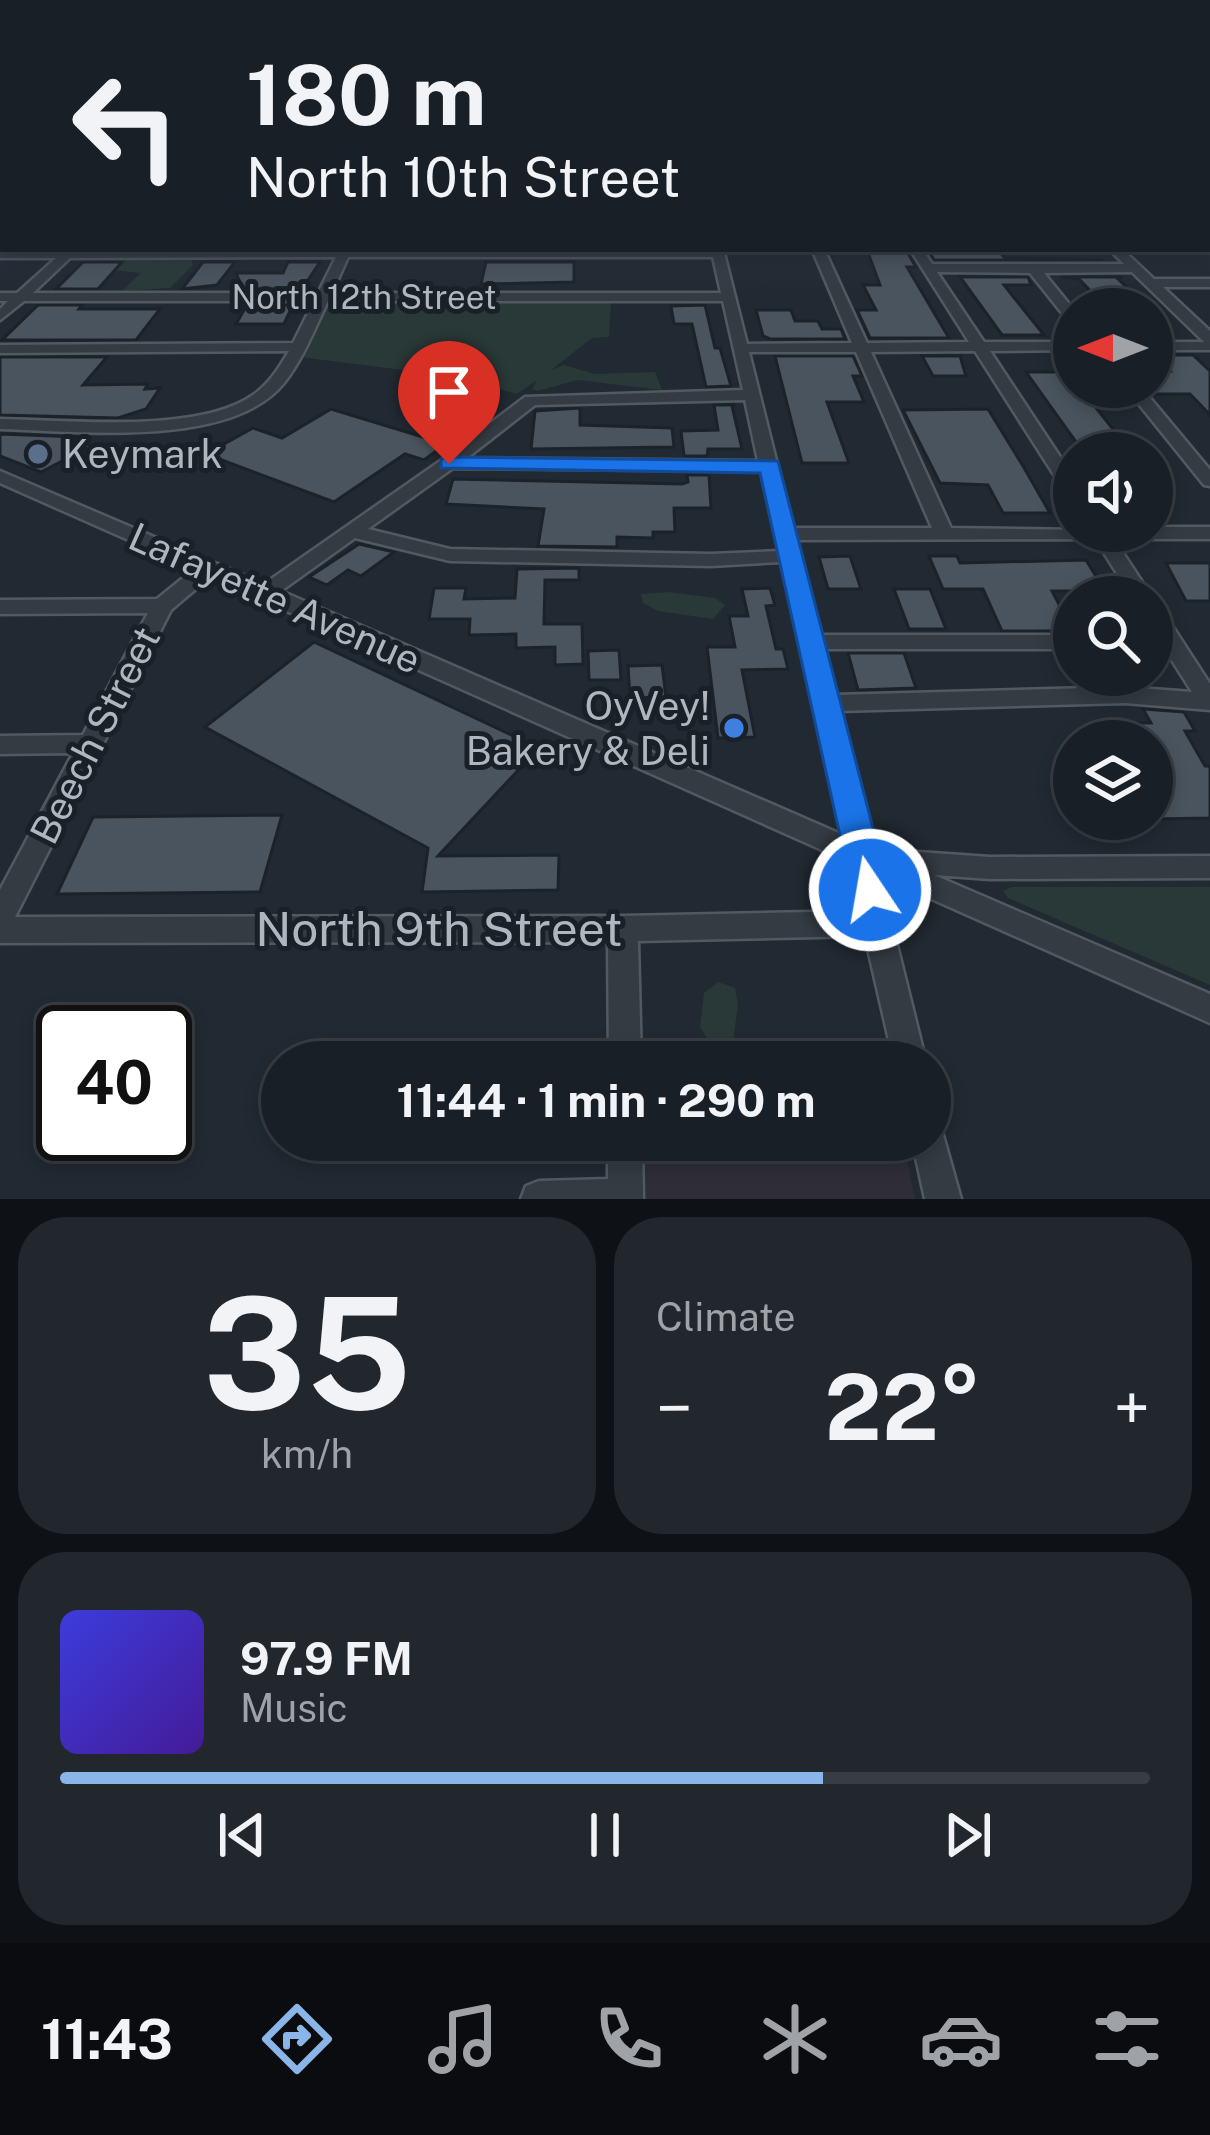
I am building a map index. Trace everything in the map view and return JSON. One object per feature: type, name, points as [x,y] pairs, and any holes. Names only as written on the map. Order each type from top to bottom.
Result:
[{"type":"street","points":[[0,254],[69,252]]},
{"type":"street","points":[[0,316],[69,252]]},
{"type":"street","points":[[0,424],[172,423],[206,419],[246,405],[278,382],[344,252]]},
{"type":"street","points":[[718,252],[905,1041]]},
{"type":"street","points":[[819,252],[944,533]]},
{"type":"street","points":[[918,252],[1053,459]]},
{"type":"street","points":[[1117,252],[1210,343]]},
{"type":"street","points":[[929,268],[1135,268]]},
{"type":"street","points":[[1034,269],[1053,293]]},
{"type":"street","points":[[1150,283],[1210,283]]},
{"type":"street","name":"North 12th Street","points":[[0,297],[729,297]]},
{"type":"street","points":[[1173,345],[1210,343]]},
{"type":"street","points":[[741,348],[1053,346]]},
{"type":"street","points":[[0,350],[296,347]]},
{"type":"street","points":[[265,593],[538,397],[753,395]]},
{"type":"street","points":[[1149,408],[1210,481]]},
{"type":"street","points":[[449,464],[770,466]]},
{"type":"street","name":"Lafayette Avenue","points":[[0,476],[1210,1009]]},
{"type":"street","points":[[350,531],[450,555],[711,560],[788,545],[944,533],[1053,532]]},
{"type":"street","points":[[1173,533],[1210,533]]},
{"type":"street","name":"Beech Street","points":[[0,918],[162,606],[208,568]]},
{"type":"street","points":[[0,607],[162,606]]},
{"type":"street","points":[[812,642],[1053,642]]},
{"type":"street","points":[[1173,655],[1210,702]]},
{"type":"street","points":[[826,703],[1105,695],[1210,702]]},
{"type":"street","points":[[0,745],[90,744]]},
{"type":"street","points":[[863,857],[990,868],[1210,867]]},
{"type":"street","name":"North 9th Street","points":[[0,929],[623,929],[878,923]]},
{"type":"street","points":[[623,929],[625,1041]]},
{"type":"street","points":[[539,1199],[626,1198],[626,1161]]},
{"type":"street","points":[[934,1161],[943,1199]]},
{"type":"shaded area","points":[[111,258],[191,259],[193,265],[170,288],[122,291],[141,273],[104,269]]},
{"type":"shaded area","points":[[335,300],[611,301],[609,337],[592,338],[551,370],[564,365],[595,374],[655,372],[662,390],[578,380],[537,391],[532,389],[537,380],[517,394],[414,365],[403,370],[300,357],[324,307]]},
{"type":"shaded area","points":[[641,594],[715,598],[725,605],[713,619],[658,611],[643,603]]},
{"type":"shaded area","points":[[1012,887],[1210,887],[1210,985],[1008,898],[1003,891]]},
{"type":"shaded area","points":[[718,982],[735,988],[738,1005],[733,1041],[708,1041],[700,1027],[704,993]]},
{"type":"shaded area","points":[[636,1161],[907,1161],[915,1199],[636,1199]]},
{"type":"building","points":[[868,252],[907,252],[916,267],[907,267],[949,338],[870,338],[857,310],[876,310],[863,285],[880,285]]},
{"type":"building","points":[[929,252],[1103,260],[934,260]]},
{"type":"building","points":[[83,262],[122,262],[98,289],[56,289]]},
{"type":"building","points":[[203,262],[235,262],[217,285],[182,289]]},
{"type":"building","points":[[288,262],[320,262],[302,289],[243,289],[236,273],[283,273]]},
{"type":"building","points":[[486,262],[574,262],[574,282],[481,284]]},
{"type":"building","points":[[960,277],[1028,277],[1031,285],[1004,285],[1044,335],[1002,335]]},
{"type":"building","points":[[1061,277],[1122,277],[1117,278],[1127,288],[1088,288],[1079,279]]},
{"type":"building","points":[[38,305],[160,309],[136,340],[2,340]]},
{"type":"building","points":[[247,305],[293,305],[284,324],[236,324]]},
{"type":"building","points":[[705,305],[715,348],[720,348],[731,386],[706,387],[692,324],[674,324],[671,306]]},
{"type":"building","points":[[756,310],[791,310],[795,321],[818,321],[822,329],[841,329],[845,339],[770,339],[763,336]]},
{"type":"building","points":[[1173,355],[1193,355],[1210,371],[1210,415],[1190,394],[1173,394]]},
{"type":"building","points":[[775,356],[853,356],[862,376],[853,376],[864,402],[827,402],[849,463],[802,463]]},
{"type":"building","points":[[922,356],[960,356],[966,376],[933,376]]},
{"type":"building","points":[[0,357],[107,357],[83,385],[160,388],[146,409],[118,418],[0,415]]},
{"type":"building","points":[[1026,372],[1053,372],[1053,408],[1096,408],[1115,432],[1069,432]]},
{"type":"building","points":[[714,405],[735,405],[742,449],[708,449],[707,456],[684,456],[681,431],[718,430]]},
{"type":"building","points":[[580,408],[580,425],[672,428],[674,447],[531,449],[535,411]]},
{"type":"building","points":[[331,409],[446,444],[424,460],[405,454],[334,502],[206,454],[253,428],[282,438]]},
{"type":"building","points":[[988,409],[1050,513],[1003,513],[988,485],[940,483],[903,410]]},
{"type":"building","points":[[0,434],[80,437],[74,439],[91,446],[41,472],[0,456]]},
{"type":"building","points":[[687,475],[709,475],[711,508],[674,508],[675,532],[653,532],[653,538],[617,537],[617,547],[538,546],[544,509],[446,504],[453,479],[682,484],[688,482]]},
{"type":"building","points":[[359,544],[394,552],[361,576],[348,570],[327,585],[309,577]]},
{"type":"building","points":[[850,556],[861,589],[828,589],[819,557]]},
{"type":"building","points":[[929,556],[957,556],[960,563],[1086,560],[1096,576],[1053,576],[1053,631],[1002,631],[983,589],[943,589]]},
{"type":"building","points":[[1166,563],[1210,563],[1210,601],[1186,601]]},
{"type":"building","points":[[579,568],[579,580],[545,580],[544,624],[582,624],[583,664],[555,665],[555,647],[516,648],[516,634],[469,635],[470,619],[429,619],[434,588],[466,588],[464,599],[515,598],[517,569]]},
{"type":"building","points":[[770,588],[775,605],[766,606],[776,649],[783,649],[788,669],[742,670],[755,737],[718,738],[707,647],[735,647],[729,616],[748,616],[742,589]]},
{"type":"building","points":[[894,589],[930,589],[946,629],[909,629]]},
{"type":"building","points":[[314,642],[539,748],[438,856],[559,855],[558,890],[422,892],[428,848],[205,727]]},
{"type":"building","points":[[619,650],[621,680],[589,680],[588,651]]},
{"type":"building","points":[[848,653],[904,653],[916,688],[858,690]]},
{"type":"building","points":[[662,665],[666,697],[630,698],[628,666]]},
{"type":"building","points":[[1143,709],[1184,712],[1195,731],[1185,731],[1205,766],[1210,766],[1210,818],[1173,819],[1173,720],[1149,720]]},
{"type":"building","points":[[282,815],[260,892],[57,894],[93,817]]},
{"type":"place","name":"Keymark","points":[[38,454]]},
{"type":"place","name":"OyVey! Bakery & Deli","points":[[734,728]]},
{"type":"route","points":[[449,464],[770,466],[870,890]]}]
